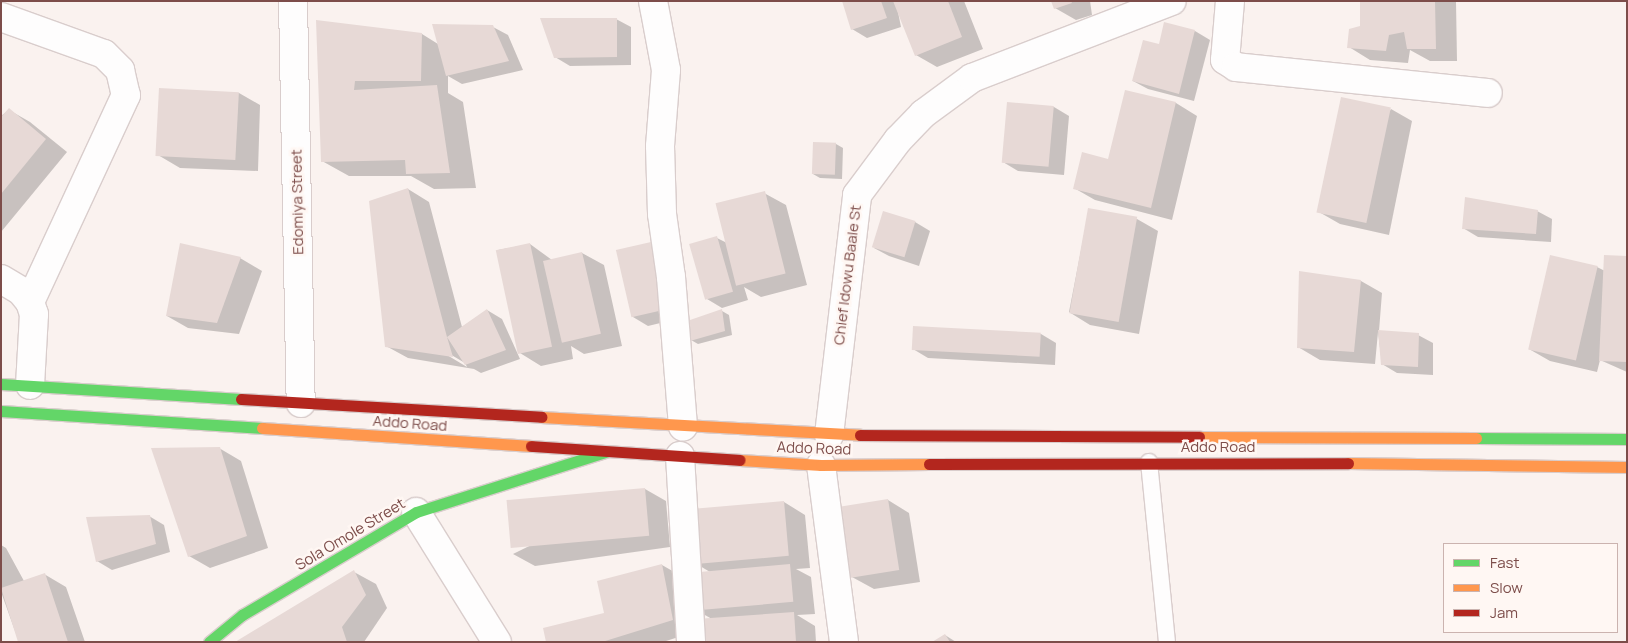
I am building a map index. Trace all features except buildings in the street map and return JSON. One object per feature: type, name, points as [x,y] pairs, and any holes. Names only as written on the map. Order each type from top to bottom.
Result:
[{"type":"main road","name":"Addo Road","points":[[1,384],[828,435],[1627,439]]},
{"type":"main road","name":"Addo Road","points":[[1,411],[821,465],[1148,462],[1627,467]]},
{"type":"main road","name":"Sola Omole Street","points":[[209,642],[242,615],[416,512],[605,452]]},
{"type":"street","name":"Edomiya Street","points":[[293,1],[301,403]]},
{"type":"street","points":[[653,1],[666,70],[660,146],[662,214],[672,277],[683,427]]},
{"type":"street","name":"Chief Idowu Baale St","points":[[828,435],[857,195],[898,140],[923,114],[972,78],[1172,1]]},
{"type":"street","points":[[1230,1],[1225,60],[1236,67],[1488,93]]},
{"type":"street","points":[[1,17],[104,54],[120,70],[126,95],[30,302]]},
{"type":"street","points":[[1,279],[21,291],[30,302],[34,314],[30,385]]},
{"type":"street","points":[[680,456],[691,642]]},
{"type":"street","points":[[821,465],[844,642]]},
{"type":"street","points":[[416,512],[497,642]]},
{"type":"lane","points":[[1148,462],[1166,642]]},
{"type":"traffic: fast","points":[[1,384],[241,399]]},
{"type":"traffic: fast","points":[[1,411],[262,428]]},
{"type":"traffic: fast","points":[[1476,438],[1627,439]]},
{"type":"traffic: fast","points":[[209,642],[242,615],[416,512],[605,452]]},
{"type":"traffic: slow","points":[[541,417],[860,435]]},
{"type":"traffic: slow","points":[[262,428],[531,446]]},
{"type":"traffic: slow","points":[[1199,437],[1476,438]]},
{"type":"traffic: slow","points":[[740,460],[821,465],[929,464]]},
{"type":"traffic: slow","points":[[1348,463],[1627,467]]},
{"type":"traffic: jam","points":[[241,399],[541,417]]},
{"type":"traffic: jam","points":[[860,435],[1199,437]]},
{"type":"traffic: jam","points":[[531,446],[740,460]]},
{"type":"traffic: jam","points":[[929,464],[1348,463]]}]
